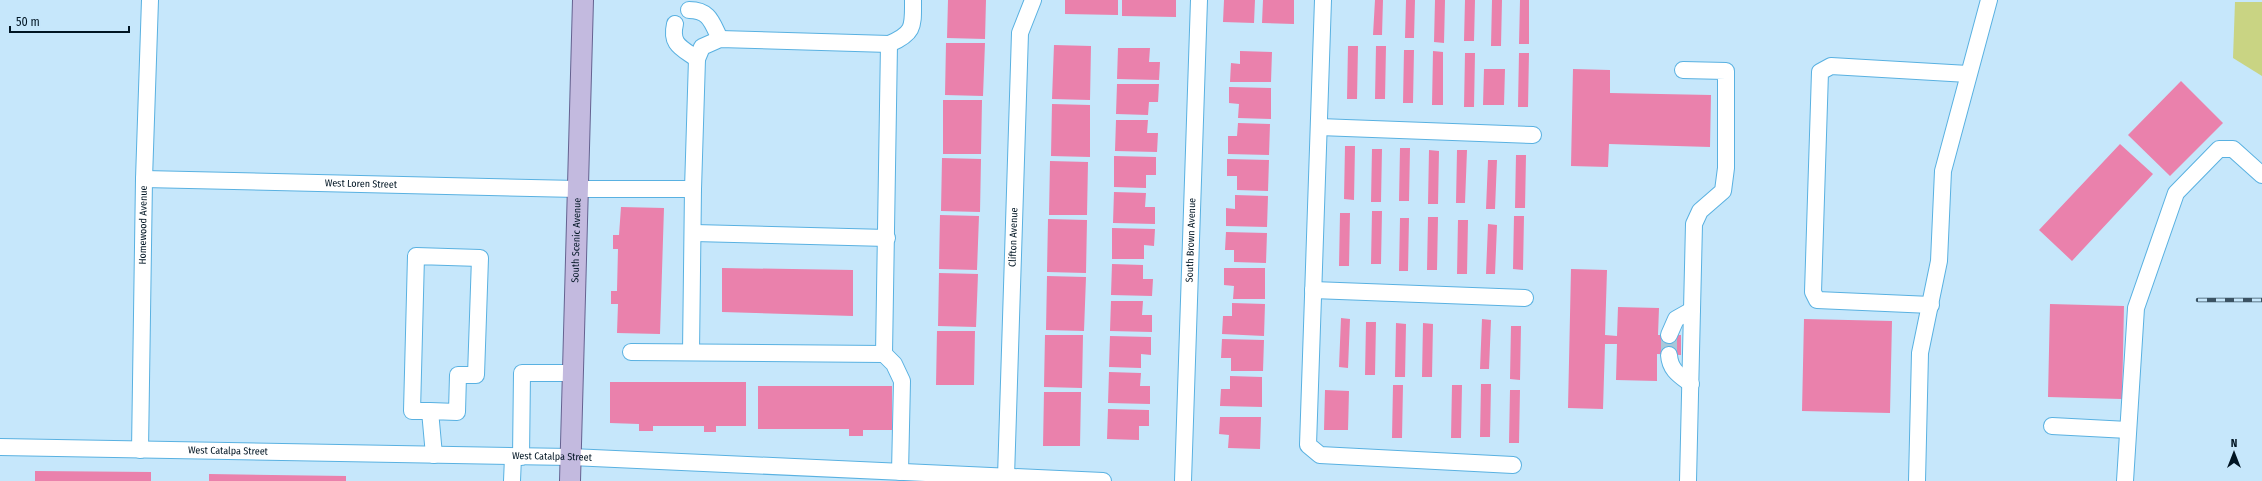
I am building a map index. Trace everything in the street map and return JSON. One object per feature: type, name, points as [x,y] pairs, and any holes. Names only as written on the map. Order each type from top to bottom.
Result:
[{"type":"main road","name":"South Scenic Avenue","points":[[570,481],[582,0]]},
{"type":"street","name":"Homewood Avenue","points":[[140,450],[144,179],[150,0]]},
{"type":"street","points":[[691,352],[694,233],[693,189],[697,59],[702,47],[720,39],[889,44],[903,38],[910,32],[913,23],[913,0]]},
{"type":"street","name":"Clifton Avenue","points":[[1006,477],[1020,33],[1033,0]]},
{"type":"street","name":"South Brown Avenue","points":[[1182,481],[1199,0]]},
{"type":"street","points":[[1323,0],[1308,445],[1320,455],[1513,464]]},
{"type":"street","points":[[1918,481],[1920,353],[1939,261],[1943,171],[1989,0]]},
{"type":"street","points":[[689,10],[699,10],[707,15],[720,39]]},
{"type":"street","points":[[675,24],[673,34],[675,43],[697,59]]},
{"type":"street","points":[[884,354],[889,44]]},
{"type":"street","points":[[1930,305],[1817,300],[1813,292],[1820,72],[1831,66],[1968,74]]},
{"type":"street","points":[[1683,70],[1726,71],[1726,168],[1723,191],[1700,212],[1694,224],[1688,481]]},
{"type":"street","points":[[1319,127],[1533,135]]},
{"type":"street","points":[[2124,481],[2136,308],[2176,192],[2219,149],[2232,149],[2262,175]]},
{"type":"street","name":"West Loren Street","points":[[144,179],[577,189],[693,189]]},
{"type":"street","points":[[694,233],[886,238]]},
{"type":"street","points":[[416,256],[480,258],[476,375],[458,375],[457,412],[430,411],[412,411],[416,256]]},
{"type":"street","points":[[1313,290],[1525,298]]},
{"type":"street","points":[[1669,335],[1676,319],[1692,310]]},
{"type":"street","points":[[631,352],[884,354],[894,364],[902,381],[900,472]]},
{"type":"street","points":[[1668,355],[1669,362],[1674,371],[1691,384]]},
{"type":"street","points":[[512,481],[517,457],[522,373],[573,373]]},
{"type":"street","points":[[430,411],[434,455]]},
{"type":"street","points":[[2052,426],[2128,430]]},
{"type":"street","name":"West Catalpa Street","points":[[0,447],[571,457],[1103,481]]},
{"type":"green space","points":[[2235,2],[2262,2],[2262,76],[2233,58]]},
{"type":"building","points":[[948,0],[986,0],[985,39],[947,38]]},
{"type":"building","points":[[1065,0],[1118,0],[1118,15],[1065,14]]},
{"type":"building","points":[[1122,0],[1176,0],[1176,17],[1122,16]]},
{"type":"building","points":[[1224,0],[1255,0],[1254,23],[1223,22]]},
{"type":"building","points":[[1263,0],[1294,0],[1294,24],[1262,23]]},
{"type":"building","points":[[1375,0],[1383,0],[1382,35],[1373,35]]},
{"type":"building","points":[[1406,0],[1415,0],[1414,38],[1405,38]]},
{"type":"building","points":[[1435,0],[1445,0],[1444,43],[1434,42]]},
{"type":"building","points":[[1465,0],[1475,0],[1474,41],[1464,41]]},
{"type":"building","points":[[1492,0],[1502,0],[1501,46],[1491,46]]},
{"type":"building","points":[[1520,0],[1529,0],[1529,44],[1519,44]]},
{"type":"building","points":[[946,43],[985,43],[983,96],[945,95]]},
{"type":"building","points":[[1054,45],[1091,46],[1090,100],[1052,99]]},
{"type":"building","points":[[1348,46],[1358,46],[1357,99],[1347,99]]},
{"type":"building","points":[[1376,46],[1386,46],[1385,99],[1375,99]]},
{"type":"building","points":[[1118,48],[1150,48],[1149,62],[1160,62],[1159,80],[1117,79]]},
{"type":"building","points":[[1404,50],[1414,50],[1413,103],[1403,103]]},
{"type":"building","points":[[1240,51],[1272,52],[1271,82],[1230,82],[1231,63],[1240,64]]},
{"type":"building","points":[[1433,51],[1443,52],[1443,105],[1432,105]]},
{"type":"building","points":[[1465,53],[1475,53],[1474,107],[1464,107]]},
{"type":"building","points":[[1519,53],[1529,53],[1528,107],[1518,107]]},
{"type":"building","points":[[1484,69],[1505,69],[1504,105],[1483,105]]},
{"type":"building","points":[[1573,69],[1610,70],[1610,93],[1711,95],[1710,147],[1609,144],[1608,167],[1571,166]]},
{"type":"building","points":[[2181,81],[2223,123],[2170,176],[2128,135]]},
{"type":"building","points":[[1117,84],[1159,84],[1158,102],[1149,102],[1148,115],[1116,114]]},
{"type":"building","points":[[1229,87],[1271,88],[1271,119],[1238,118],[1239,104],[1229,103]]},
{"type":"building","points":[[943,100],[982,100],[981,154],[943,154]]},
{"type":"building","points":[[1052,104],[1090,105],[1090,157],[1051,156]]},
{"type":"building","points":[[1116,120],[1148,120],[1147,133],[1158,133],[1157,152],[1115,151]]},
{"type":"building","points":[[1238,123],[1270,124],[1269,155],[1228,154],[1228,136],[1237,136]]},
{"type":"building","points":[[2120,144],[2153,174],[2072,261],[2039,230]]},
{"type":"building","points":[[1345,146],[1355,146],[1354,200],[1344,199]]},
{"type":"building","points":[[1400,148],[1410,148],[1409,201],[1399,201]]},
{"type":"building","points":[[1372,149],[1382,149],[1381,202],[1371,202]]},
{"type":"building","points":[[1429,150],[1439,151],[1438,204],[1428,204]]},
{"type":"building","points":[[1457,150],[1467,150],[1465,203],[1456,203]]},
{"type":"building","points":[[1516,155],[1526,155],[1525,208],[1515,208]]},
{"type":"building","points":[[1114,156],[1156,157],[1156,175],[1146,175],[1146,188],[1114,187]]},
{"type":"building","points":[[942,158],[981,159],[980,212],[941,211]]},
{"type":"building","points":[[1227,159],[1269,160],[1268,191],[1237,190],[1237,176],[1227,176]]},
{"type":"building","points":[[1488,160],[1497,160],[1495,209],[1486,209]]},
{"type":"building","points":[[1050,161],[1088,162],[1087,215],[1049,215]]},
{"type":"building","points":[[1114,192],[1146,193],[1145,207],[1155,207],[1155,224],[1113,223]]},
{"type":"building","points":[[1235,195],[1268,196],[1267,227],[1226,226],[1226,208],[1235,209]]},
{"type":"building","points":[[621,207],[664,208],[660,334],[617,333],[618,304],[611,304],[611,291],[617,291],[618,249],[613,249],[613,235],[619,235]]},
{"type":"building","points":[[1372,211],[1382,211],[1381,264],[1371,264]]},
{"type":"building","points":[[1340,213],[1350,213],[1349,266],[1339,266]]},
{"type":"building","points":[[940,215],[979,216],[977,270],[939,269]]},
{"type":"building","points":[[1514,216],[1524,216],[1523,270],[1513,269]]},
{"type":"building","points":[[1428,217],[1438,217],[1437,270],[1427,270]]},
{"type":"building","points":[[1400,218],[1409,218],[1408,271],[1399,271]]},
{"type":"building","points":[[1048,219],[1087,220],[1086,273],[1047,272]]},
{"type":"building","points":[[1458,220],[1468,220],[1467,274],[1457,274]]},
{"type":"building","points":[[1488,224],[1497,225],[1495,274],[1486,274]]},
{"type":"building","points":[[1112,228],[1155,229],[1154,246],[1144,245],[1144,259],[1112,259]]},
{"type":"building","points":[[1226,232],[1267,233],[1266,263],[1234,262],[1234,250],[1225,250]]},
{"type":"building","points":[[1112,264],[1143,265],[1143,279],[1153,279],[1152,296],[1111,295]]},
{"type":"building","points":[[722,268],[853,270],[853,316],[722,312]]},
{"type":"building","points":[[1224,268],[1265,268],[1265,299],[1233,299],[1234,286],[1224,285]]},
{"type":"building","points":[[1571,269],[1607,270],[1605,335],[1617,336],[1618,307],[1659,308],[1658,335],[1681,335],[1681,355],[1657,354],[1657,381],[1616,380],[1617,344],[1605,344],[1603,409],[1568,408]]},
{"type":"building","points":[[939,273],[978,274],[976,327],[938,326]]},
{"type":"building","points":[[1047,276],[1086,277],[1084,331],[1046,330]]},
{"type":"building","points":[[1111,301],[1143,301],[1142,315],[1152,315],[1152,332],[1110,331]]},
{"type":"building","points":[[1232,303],[1265,304],[1264,336],[1222,334],[1223,316],[1232,316]]},
{"type":"building","points":[[2050,304],[2124,306],[2122,399],[2048,397]]},
{"type":"building","points":[[1341,318],[1350,319],[1348,368],[1339,367]]},
{"type":"building","points":[[1482,319],[1491,320],[1489,369],[1480,369]]},
{"type":"building","points":[[1804,319],[1892,321],[1890,413],[1802,411]]},
{"type":"building","points":[[1366,322],[1376,322],[1375,375],[1365,375]]},
{"type":"building","points":[[1396,323],[1406,324],[1405,377],[1395,377]]},
{"type":"building","points":[[1423,323],[1433,324],[1432,377],[1422,377]]},
{"type":"building","points":[[1511,326],[1521,326],[1520,380],[1510,379]]},
{"type":"building","points":[[937,331],[975,331],[974,385],[936,385]]},
{"type":"building","points":[[1045,335],[1083,335],[1082,388],[1044,387]]},
{"type":"building","points":[[1110,336],[1151,337],[1151,355],[1141,354],[1141,368],[1109,367]]},
{"type":"building","points":[[1222,339],[1264,340],[1263,371],[1231,371],[1231,358],[1221,358]]},
{"type":"building","points":[[1109,372],[1141,373],[1140,386],[1150,386],[1150,404],[1108,403]]},
{"type":"building","points":[[1230,376],[1262,377],[1262,407],[1220,406],[1221,389],[1230,389]]},
{"type":"building","points":[[610,382],[746,382],[746,426],[716,426],[716,432],[704,432],[704,426],[653,426],[653,431],[639,431],[639,424],[610,423]]},
{"type":"building","points":[[1481,384],[1491,384],[1490,437],[1480,437]]},
{"type":"building","points":[[1393,385],[1403,385],[1402,438],[1392,438]]},
{"type":"building","points":[[1452,385],[1462,385],[1461,438],[1451,438]]},
{"type":"building","points":[[758,386],[892,386],[892,430],[863,430],[863,436],[849,436],[849,429],[758,429]]},
{"type":"building","points":[[1325,390],[1349,391],[1348,430],[1324,430]]},
{"type":"building","points":[[1510,390],[1520,390],[1519,443],[1509,443]]},
{"type":"building","points":[[1044,392],[1081,392],[1080,446],[1043,446]]},
{"type":"building","points":[[1108,409],[1149,410],[1149,426],[1139,426],[1139,440],[1107,439]]},
{"type":"building","points":[[1220,417],[1261,417],[1260,449],[1228,448],[1229,435],[1219,434]]},
{"type":"building","points":[[35,471],[151,472],[151,481],[35,481]]},
{"type":"building","points":[[209,474],[346,476],[346,481],[209,481]]},
{"type":"tunnel","points":[[1669,335],[1669,355]]},
{"type":"railway","points":[[2198,300],[2262,300]]}]
